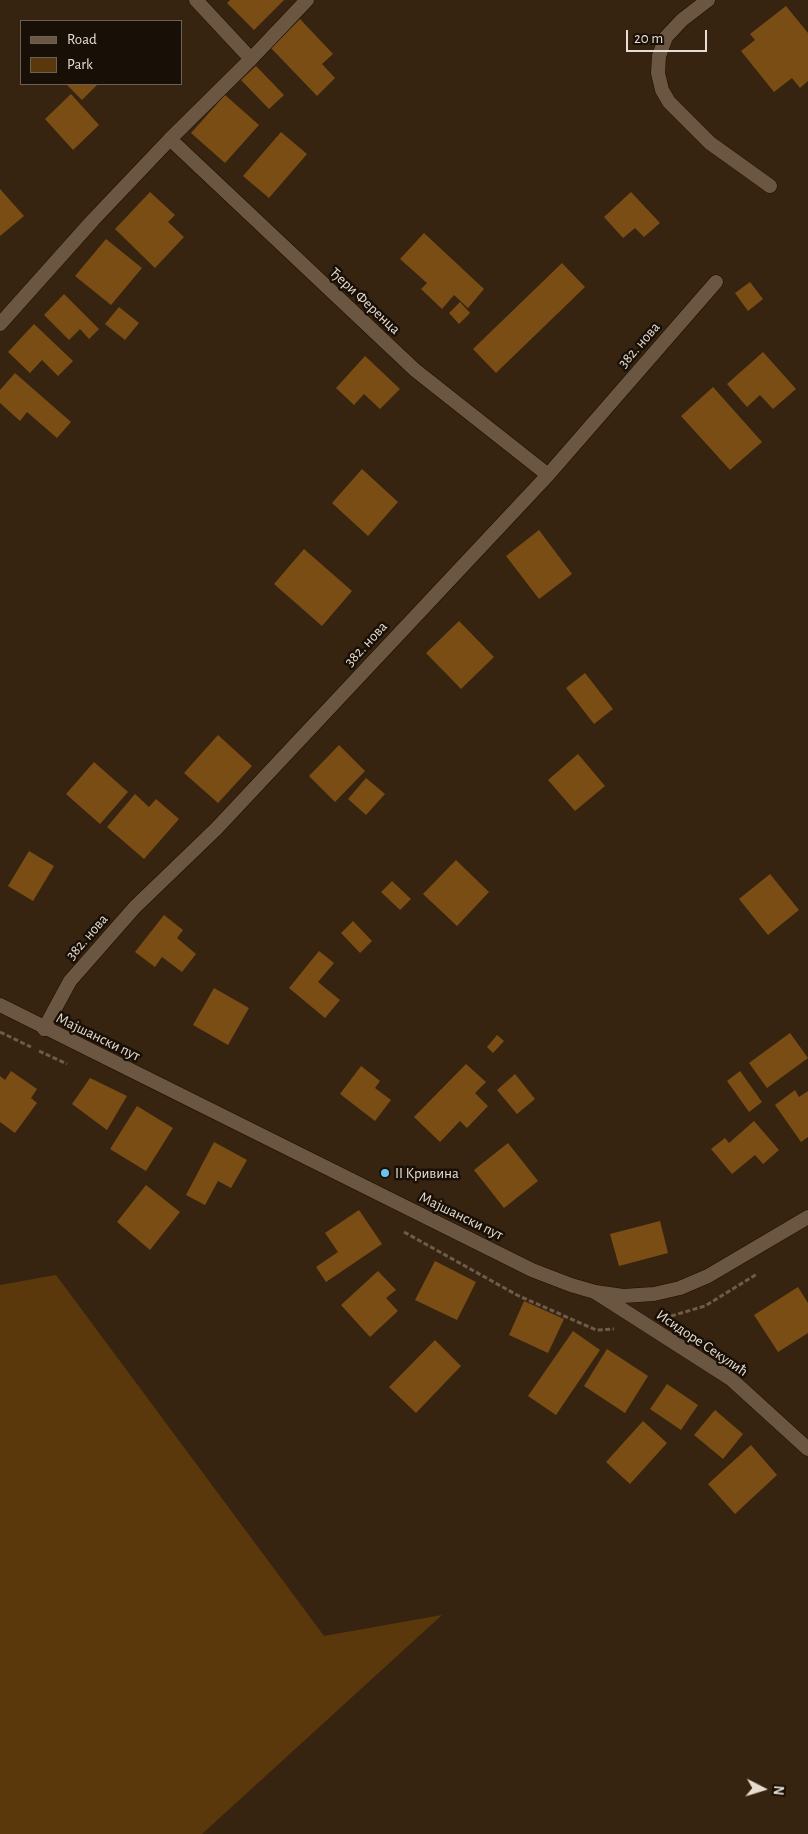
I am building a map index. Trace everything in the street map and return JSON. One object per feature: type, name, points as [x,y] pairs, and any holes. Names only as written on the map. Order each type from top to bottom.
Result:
[{"type":"street","points":[[196,0],[251,59]]},
{"type":"street","points":[[0,324],[93,220],[170,139],[308,0]]},
{"type":"street","points":[[708,0],[682,20],[666,37],[659,56],[658,73],[662,90],[669,102],[710,144],[770,186]]},
{"type":"street","name":"Ђери Ференца","points":[[170,139],[415,370],[548,474]]},
{"type":"street","name":"382. нова","points":[[44,1028],[70,981],[135,907],[216,829],[548,474],[716,282]]},
{"type":"street","name":"Мајшански пут","points":[[0,1006],[532,1270],[595,1292],[623,1296],[654,1294],[680,1288],[708,1276],[808,1217]]},
{"type":"street","name":"Исидоре Секулић","points":[[595,1292],[731,1379],[808,1449]]},
{"type":"path","points":[[399,1229],[517,1295],[596,1330],[621,1329],[645,1324]]},
{"type":"green space","points":[[56,1275],[324,1636],[442,1615],[202,1834],[0,1834],[0,1285]]},
{"type":"building","points":[[230,0],[284,0],[254,30],[227,3]]},
{"type":"building","points":[[786,6],[808,33],[808,81],[800,88],[792,78],[774,92],[741,51],[755,40],[750,34]]},
{"type":"building","points":[[300,19],[333,54],[322,64],[335,78],[317,96],[271,48]]},
{"type":"building","points":[[256,66],[284,95],[269,109],[241,80]]},
{"type":"building","points":[[67,85],[97,85],[82,100]]},
{"type":"building","points":[[71,94],[99,125],[73,150],[45,119]]},
{"type":"building","points":[[225,95],[259,125],[225,163],[191,133]]},
{"type":"building","points":[[281,132],[307,154],[269,198],[243,176]]},
{"type":"building","points":[[0,189],[24,216],[0,236]]},
{"type":"building","points":[[150,192],[175,215],[168,222],[184,237],[155,268],[115,229]]},
{"type":"building","points":[[631,192],[660,223],[644,237],[635,228],[623,238],[604,217]]},
{"type":"building","points":[[424,233],[484,289],[468,308],[454,295],[442,309],[421,289],[427,283],[400,259]]},
{"type":"building","points":[[106,239],[142,268],[111,305],[75,276]]},
{"type":"building","points":[[562,263],[585,287],[496,373],[473,349]]},
{"type":"building","points":[[750,282],[763,299],[748,311],[735,293]]},
{"type":"building","points":[[64,294],[99,329],[89,339],[80,329],[69,340],[44,315]]},
{"type":"building","points":[[460,302],[470,313],[459,324],[449,313]]},
{"type":"building","points":[[119,307],[139,323],[125,340],[105,324]]},
{"type":"building","points":[[34,324],[73,361],[58,376],[42,360],[30,373],[8,352]]},
{"type":"building","points":[[763,352],[796,389],[773,409],[760,395],[747,407],[727,384]]},
{"type":"building","points":[[365,356],[400,389],[380,409],[364,394],[354,405],[336,388]]},
{"type":"building","points":[[15,373],[71,422],[57,438],[27,412],[20,421],[0,403],[0,390]]},
{"type":"building","points":[[713,387],[762,442],[730,470],[681,416]]},
{"type":"building","points":[[362,469],[398,502],[368,536],[332,503]]},
{"type":"building","points":[[539,530],[572,574],[539,599],[506,556]]},
{"type":"building","points":[[304,549],[352,591],[322,626],[274,584]]},
{"type":"building","points":[[459,621],[494,657],[461,689],[426,653]]},
{"type":"building","points":[[585,673],[613,709],[594,724],[566,688]]},
{"type":"building","points":[[218,735],[252,766],[218,803],[184,773]]},
{"type":"building","points":[[339,745],[365,771],[335,802],[309,776]]},
{"type":"building","points":[[578,754],[605,786],[575,811],[548,780]]},
{"type":"building","points":[[94,762],[128,792],[100,824],[66,794]]},
{"type":"building","points":[[366,778],[385,794],[366,815],[348,799]]},
{"type":"building","points":[[135,794],[149,807],[156,799],[179,819],[144,859],[107,827]]},
{"type":"building","points":[[29,851],[54,866],[33,901],[8,886]]},
{"type":"building","points":[[456,860],[489,892],[457,926],[423,894]]},
{"type":"building","points":[[770,874],[799,910],[768,935],[739,899]]},
{"type":"building","points":[[392,881],[411,899],[400,910],[381,892]]},
{"type":"building","points":[[164,915],[183,930],[177,938],[196,954],[182,972],[162,957],[155,967],[135,952]]},
{"type":"building","points":[[353,921],[372,941],[360,953],[341,933]]},
{"type":"building","points":[[319,951],[334,963],[318,982],[340,1000],[325,1018],[289,988]]},
{"type":"building","points":[[214,988],[249,1008],[228,1045],[193,1025]]},
{"type":"building","points":[[790,1033],[808,1058],[767,1088],[749,1063]]},
{"type":"building","points":[[497,1035],[504,1041],[493,1053],[487,1047]]},
{"type":"building","points":[[466,1064],[486,1082],[475,1093],[488,1106],[467,1128],[460,1121],[440,1142],[414,1117]]},
{"type":"building","points":[[361,1066],[380,1081],[375,1088],[391,1100],[375,1121],[340,1094]]},
{"type":"building","points":[[11,1071],[37,1089],[31,1098],[37,1103],[15,1133],[0,1122],[0,1076],[5,1080]]},
{"type":"building","points":[[740,1071],[762,1102],[749,1112],[727,1081]]},
{"type":"building","points":[[515,1074],[535,1099],[517,1114],[497,1090]]},
{"type":"building","points":[[90,1078],[127,1096],[107,1130],[72,1104]]},
{"type":"building","points":[[795,1090],[799,1097],[808,1091],[808,1137],[801,1142],[775,1105]]},
{"type":"building","points":[[137,1106],[173,1128],[146,1171],[110,1149]]},
{"type":"building","points":[[754,1121],[779,1150],[763,1164],[755,1155],[732,1174],[711,1149],[725,1138],[729,1143]]},
{"type":"building","points":[[214,1142],[247,1160],[231,1188],[218,1181],[205,1205],[186,1195]]},
{"type":"building","points":[[508,1143],[538,1181],[504,1208],[474,1170]]},
{"type":"building","points":[[146,1185],[180,1212],[150,1250],[117,1222]]},
{"type":"building","points":[[359,1210],[382,1244],[326,1282],[316,1267],[338,1252],[325,1233]]},
{"type":"building","points":[[660,1221],[668,1253],[619,1266],[610,1234]]},
{"type":"building","points":[[435,1261],[476,1282],[457,1320],[415,1300]]},
{"type":"building","points":[[378,1271],[396,1290],[386,1298],[398,1311],[370,1337],[341,1305]]},
{"type":"building","points":[[798,1287],[808,1303],[808,1333],[778,1352],[754,1315]]},
{"type":"building","points":[[524,1301],[564,1319],[548,1353],[509,1335]]},
{"type":"building","points":[[573,1331],[600,1350],[556,1415],[528,1396]]},
{"type":"building","points":[[435,1340],[461,1366],[416,1413],[389,1387]]},
{"type":"building","points":[[607,1349],[648,1376],[625,1413],[584,1386]]},
{"type":"building","points":[[667,1384],[698,1405],[681,1430],[650,1409]]},
{"type":"building","points":[[715,1410],[743,1434],[723,1459],[694,1435]]},
{"type":"building","points":[[643,1421],[667,1443],[630,1484],[606,1462]]},
{"type":"building","points":[[751,1445],[777,1475],[735,1514],[708,1484]]},
{"type":"place","name":"II Кривина","points":[[385,1173]]}]
